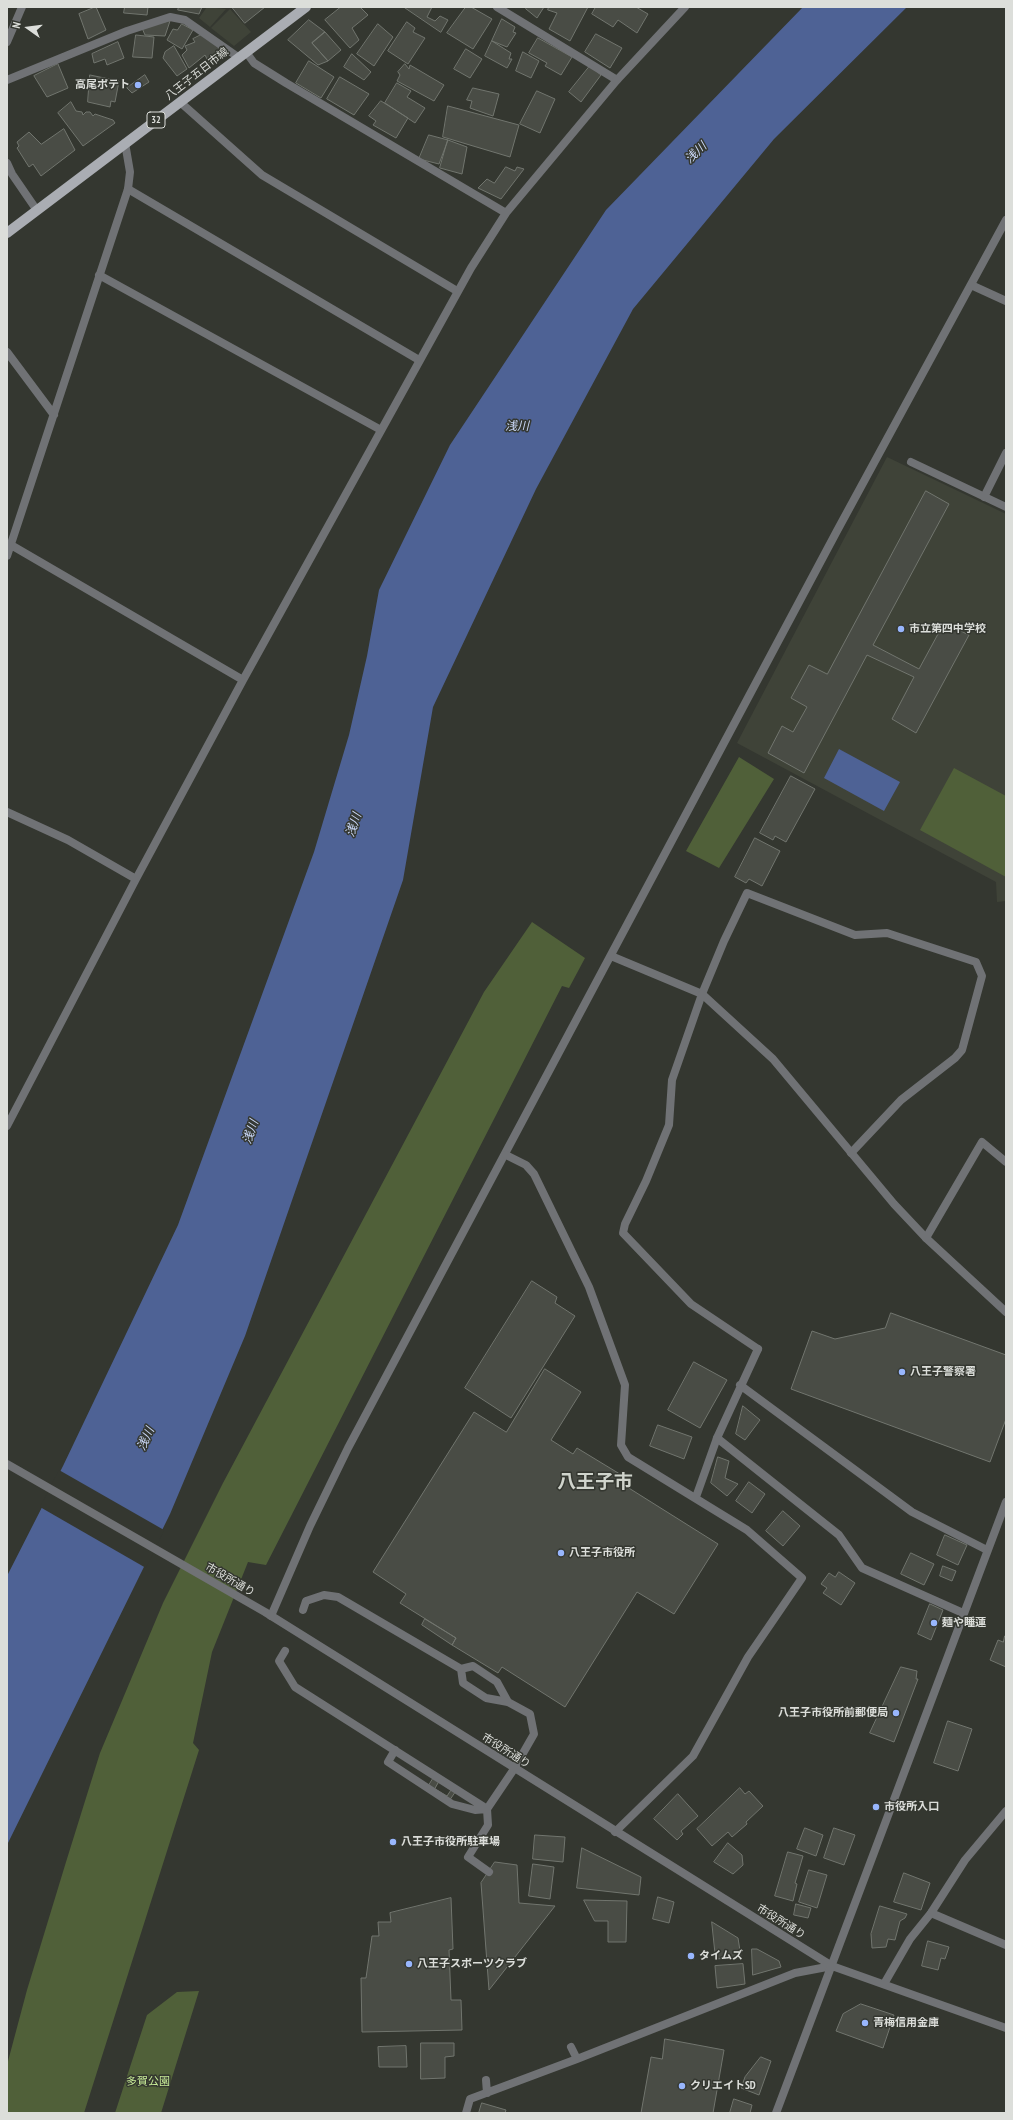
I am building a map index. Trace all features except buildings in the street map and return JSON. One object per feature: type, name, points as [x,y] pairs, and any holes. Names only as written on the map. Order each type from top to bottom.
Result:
[{"type":"main road","name":"八王子五日市線","points":[[7,233],[36,209],[306,7]]},
{"type":"street","points":[[7,42],[22,7]]},
{"type":"street","points":[[497,7],[617,80]]},
{"type":"street","points":[[7,1126],[136,879],[243,680],[457,291],[506,213],[617,80],[685,7]]},
{"type":"street","points":[[7,80],[127,31],[170,17],[185,20],[242,54],[286,83],[506,213]]},
{"type":"street","points":[[180,102],[262,174],[457,291]]},
{"type":"street","points":[[7,556],[128,188],[130,172],[125,143]]},
{"type":"street","points":[[7,163],[12,174],[36,209]]},
{"type":"street","points":[[128,188],[419,360]]},
{"type":"street","points":[[268,1614],[348,1448],[506,1155],[838,529],[1006,220]]},
{"type":"street","points":[[99,275],[381,430]]},
{"type":"street","points":[[971,285],[1006,301]]},
{"type":"street","points":[[7,352],[54,414]]},
{"type":"street","points":[[984,497],[1006,452]]},
{"type":"street","points":[[911,462],[1006,507]]},
{"type":"street","points":[[11,545],[243,680]]},
{"type":"street","points":[[7,812],[68,840],[136,879]]},
{"type":"street","points":[[696,1497],[717,1438],[740,1385],[758,1349],[691,1304],[623,1233],[625,1224],[646,1181],[668,1125],[672,1080],[702,994],[724,941],[747,893],[855,935],[887,933],[976,962],[982,976],[962,1050],[956,1058],[901,1100],[851,1153]]},
{"type":"street","points":[[611,956],[702,994],[773,1059],[894,1204],[926,1238],[1006,1312]]},
{"type":"street","points":[[926,1238],[982,1142],[1006,1162]]},
{"type":"street","points":[[506,1155],[526,1165],[534,1174],[589,1287],[604,1324],[625,1385],[621,1446],[628,1457],[696,1497],[747,1530],[802,1578],[748,1657],[693,1756],[615,1832]]},
{"type":"street","points":[[740,1385],[912,1512],[987,1550]]},
{"type":"street","points":[[717,1438],[839,1534],[862,1568],[964,1613]]},
{"type":"street","name":"市役所通り","points":[[7,1464],[268,1614],[514,1769],[832,1966],[1006,2028]]},
{"type":"street","points":[[776,2113],[1006,1502]]},
{"type":"street","points":[[303,1610],[306,1601],[324,1595],[338,1597],[461,1669],[473,1666],[497,1682],[508,1702]]},
{"type":"street","points":[[285,1650],[279,1662],[295,1687],[487,1809]]},
{"type":"street","points":[[461,1669],[463,1683],[486,1698],[508,1702],[530,1714],[534,1734],[514,1769],[487,1809],[488,1826],[468,1857],[489,1872]]},
{"type":"street","points":[[395,1750],[388,1762],[452,1804],[475,1810],[487,1809]]},
{"type":"street","points":[[884,1984],[910,1940],[931,1913],[965,1860],[1006,1811]]},
{"type":"street","points":[[931,1913],[1006,1946]]},
{"type":"street","points":[[466,2113],[470,2099],[577,2059],[795,1973],[832,1966]]},
{"type":"street","points":[[571,2047],[577,2059]]},
{"type":"street","points":[[486,2080],[487,2093]]},
{"type":"shaded area","points":[[207,7],[226,9],[210,27],[199,18]]},
{"type":"shaded area","points":[[230,9],[251,32],[234,46],[211,28]]},
{"type":"shaded area","name":"市立第四中学校","points":[[887,457],[1006,514],[1006,901],[997,902],[996,882],[737,743]]},
{"type":"green space","points":[[739,757],[774,779],[719,868],[686,851]]},
{"type":"green space","points":[[954,768],[1006,796],[1006,877],[920,830]]},
{"type":"green space","points":[[532,922],[585,958],[569,988],[562,986],[266,1565],[248,1562],[212,1652],[193,1743],[199,1750],[84,2113],[7,2113],[7,2065],[27,1990],[66,1862],[100,1753],[163,1603],[223,1483],[484,992]]},
{"type":"green space","name":"多賀公園","points":[[199,1991],[161,2113],[115,2113],[147,2015],[177,1992]]},
{"type":"water","name":"浅川","points":[[803,7],[907,7],[774,139],[633,309],[536,489],[433,707],[403,880],[245,1336],[170,1514],[7,1845],[7,1576],[63,1466],[178,1225],[314,852],[349,735],[367,656],[379,590],[450,445],[606,210]]},
{"type":"water","points":[[839,749],[900,782],[884,811],[824,778]]},
{"type":"pier","points":[[59,1470],[164,1530],[146,1568],[40,1507]]},
{"type":"place","name":"高尾ポテト","points":[[138,85]]},
{"type":"place","name":"市立第四中学校","points":[[901,629]]},
{"type":"place","name":"八王子警察署","points":[[902,1372]]},
{"type":"place","name":"八王子市役所","points":[[561,1553]]},
{"type":"place","name":"麺や睡蓮","points":[[934,1623]]},
{"type":"place","name":"八王子市役所前郵便局","points":[[896,1713]]},
{"type":"place","name":"市役所入口","points":[[876,1807]]},
{"type":"place","name":"八王子市役所駐車場","points":[[393,1842]]},
{"type":"place","name":"タイムズ","points":[[691,1956]]},
{"type":"place","name":"八王子スポーツクラブ","points":[[409,1964]]},
{"type":"place","name":"青梅信用金庫","points":[[865,2023]]},
{"type":"place","name":"クリエイトSD","points":[[682,2086]]},
{"type":"district","name":"八王子市","points":[[595,1483]]}]
